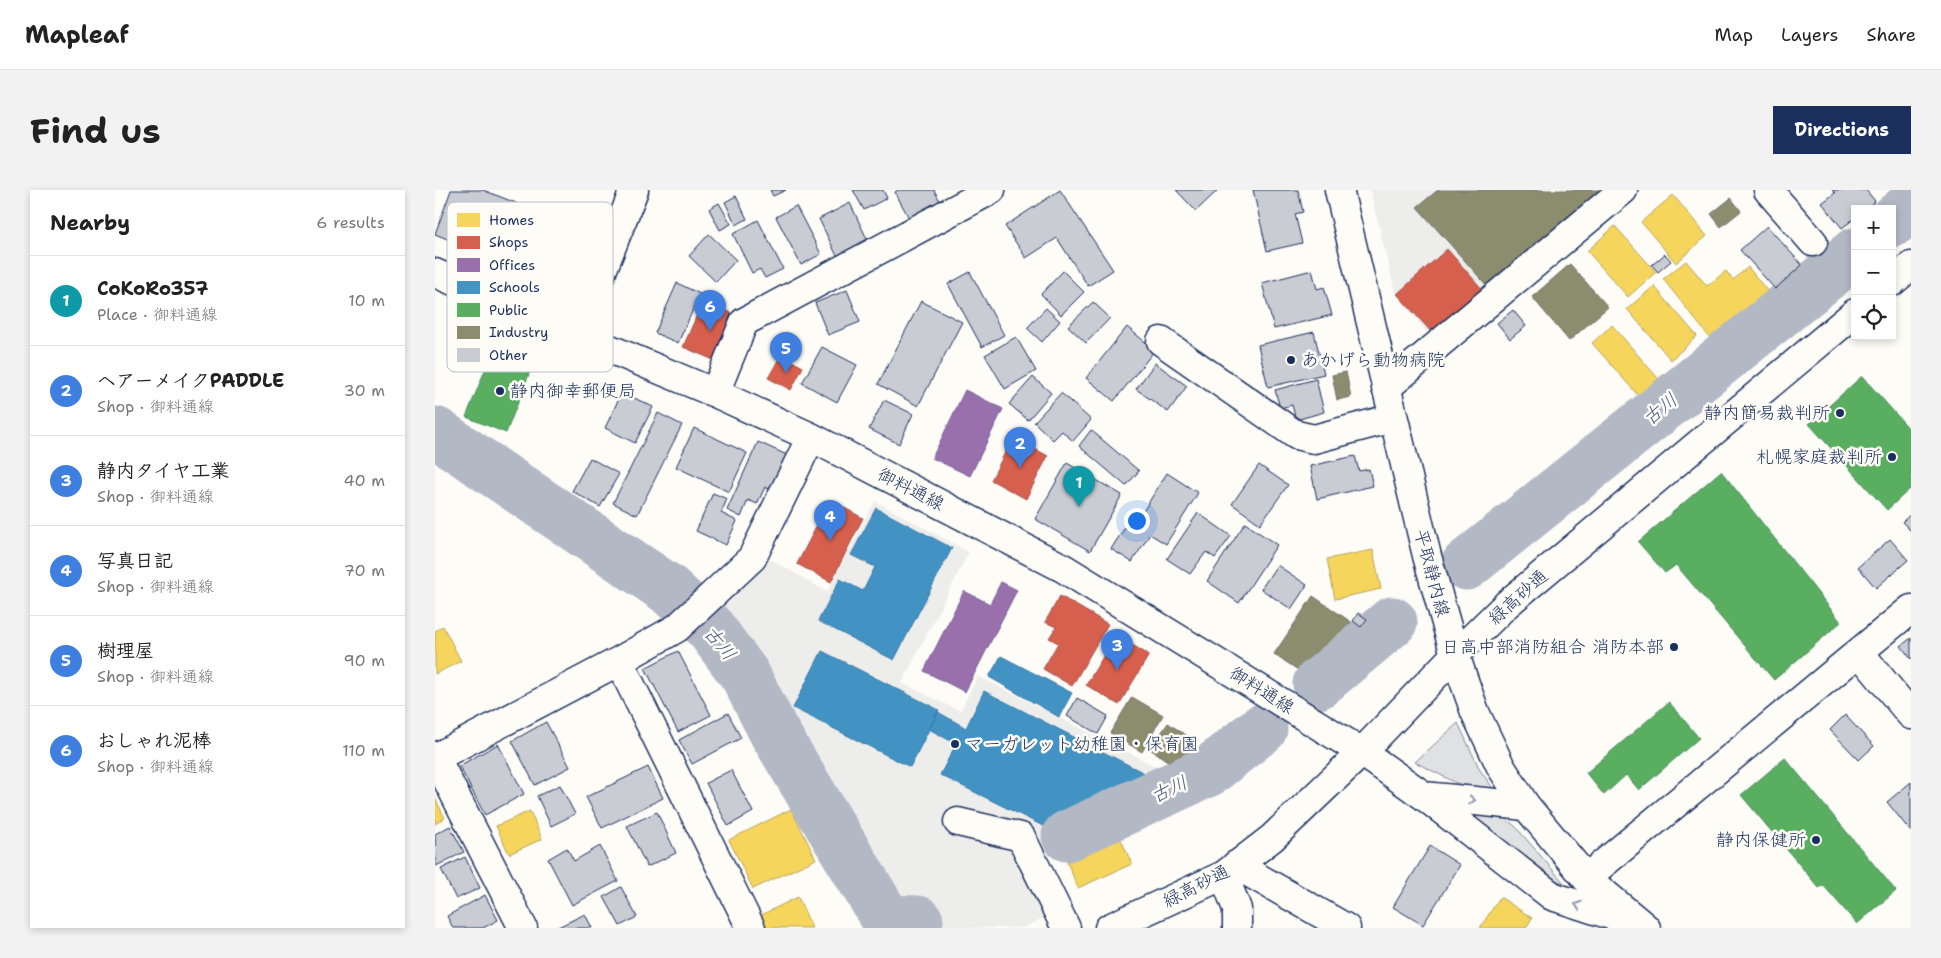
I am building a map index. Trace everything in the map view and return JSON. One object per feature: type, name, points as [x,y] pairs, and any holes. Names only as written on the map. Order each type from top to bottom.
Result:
[{"type":"street","points":[[613,244],[634,190]]},
{"type":"street","points":[[715,392],[745,322],[991,190]]},
{"type":"street","name":"平取静内線","points":[[1339,190],[1427,556],[1455,655],[1475,712],[1501,767],[1526,806],[1586,878],[1644,926]]},
{"type":"street","points":[[1386,388],[1623,190]]},
{"type":"street","points":[[1768,190],[1813,242]]},
{"type":"street","points":[[1896,279],[1911,266]]},
{"type":"street","name":"御料通線","points":[[435,273],[447,278]]},
{"type":"street","name":"緑高砂通","points":[[1109,928],[1230,870],[1272,838],[1362,752],[1507,604],[1851,316]]},
{"type":"street","points":[[1161,341],[1295,435],[1314,440],[1393,418]]},
{"type":"street","name":"御料通線","points":[[613,351],[715,392],[811,437],[1063,568],[1362,752],[1424,796],[1552,896],[1644,926]]},
{"type":"street","points":[[523,928],[435,757],[619,661],[677,628],[752,558],[811,437]]},
{"type":"street","points":[[1586,878],[1911,609]]},
{"type":"street","points":[[1859,652],[1911,715]]},
{"type":"street","points":[[619,661],[751,928]]},
{"type":"street","points":[[1424,796],[1526,806]]},
{"type":"street","points":[[958,822],[1021,837],[1065,928]]},
{"type":"street","points":[[1230,870],[1237,909],[1237,928]]},
{"type":"street","points":[[1230,870],[1346,928]]},
{"type":"shaded area","points":[[1370,190],[1612,190],[1432,339],[1395,292]]},
{"type":"shaded area","name":"マーガレット幼稚園・保育園","points":[[875,501],[969,552],[902,683],[960,711],[978,676],[1179,778],[1041,845],[1069,905],[1023,928],[906,928],[766,692],[711,611],[765,556],[827,592]]},
{"type":"shaded area","points":[[1458,723],[1480,770],[1497,794],[1468,789],[1415,762]]},
{"type":"shaded area","points":[[1452,809],[1501,815],[1515,826],[1564,883],[1551,879]]},
{"type":"building: Homes","points":[[1673,195],[1707,236],[1676,263],[1641,222]]},
{"type":"building: Homes","points":[[1615,226],[1656,272],[1628,297],[1587,251]]},
{"type":"building: Homes","points":[[1686,261],[1707,286],[1726,271],[1733,280],[1748,267],[1772,297],[1714,343],[1663,279]]},
{"type":"building: Homes","points":[[1654,286],[1697,336],[1671,360],[1627,309]]},
{"type":"building: Homes","points":[[1612,325],[1663,384],[1643,401],[1592,343]]},
{"type":"building: Homes","points":[[1373,550],[1381,589],[1335,599],[1327,559]]},
{"type":"building: Homes","points":[[443,626],[461,661],[435,674],[435,631]]},
{"type":"building: Homes","points":[[435,798],[445,818],[435,824]]},
{"type":"building: Homes","points":[[791,809],[816,859],[753,889],[729,840]]},
{"type":"building: Homes","points":[[530,811],[542,839],[509,854],[496,826]]},
{"type":"building: Homes","points":[[1115,826],[1132,864],[1078,888],[1062,850]]},
{"type":"building: Homes","points":[[798,897],[812,928],[767,928],[761,915]]},
{"type":"building: Homes","points":[[1500,897],[1532,918],[1526,928],[1480,928]]},
{"type":"building: Shops","points":[[1447,249],[1484,291],[1434,335],[1397,294]]},
{"type":"building: Shops","points":[[703,301],[736,315],[716,361],[683,347]]},
{"type":"building: Shops","points":[[781,355],[803,367],[791,390],[768,378]]},
{"type":"building: Shops","points":[[1013,437],[1048,456],[1026,499],[991,480]]},
{"type":"building: Shops","points":[[830,500],[863,518],[831,582],[797,564]]},
{"type":"building: Shops","points":[[1060,596],[1108,624],[1072,686],[1043,669],[1058,643],[1049,638],[1056,627],[1045,622]]},
{"type":"building: Shops","points":[[1116,635],[1149,655],[1119,705],[1086,685]]},
{"type":"building: Offices","points":[[965,390],[1003,409],[970,476],[932,458]]},
{"type":"building: Offices","points":[[1001,582],[1017,590],[965,692],[924,671],[964,591],[990,604]]},
{"type":"building: Schools","points":[[876,508],[952,548],[894,660],[818,621],[840,579],[863,591],[875,567],[851,555]]},
{"type":"building: Schools","points":[[822,651],[939,710],[910,767],[793,708]]},
{"type":"building: Schools","points":[[1001,656],[1072,693],[1059,717],[989,677]]},
{"type":"building: Schools","points":[[984,691],[1152,777],[1045,827],[940,775],[956,744],[929,729],[938,712],[966,728]]},
{"type":"building: Public","name":"静内御幸郵便局","points":[[484,372],[530,372],[506,433],[466,417]]},
{"type":"building: Public","points":[[1862,376],[1911,431],[1911,488],[1887,510],[1809,424]]},
{"type":"building: Public","points":[[1721,471],[1841,622],[1774,680],[1676,565],[1665,573],[1638,542]]},
{"type":"building: Public","points":[[1669,702],[1699,738],[1639,790],[1626,775],[1604,795],[1586,773]]},
{"type":"building: Public","name":"静内保健所","points":[[1785,758],[1896,891],[1857,924],[1823,885],[1819,888],[1741,795]]},
{"type":"building: Industry","points":[[1438,190],[1609,190],[1489,288],[1417,207]]},
{"type":"building: Industry","points":[[1731,198],[1741,211],[1721,227],[1711,214]]},
{"type":"building: Industry","points":[[1570,264],[1608,307],[1569,341],[1532,297]]},
{"type":"building: Industry","points":[[1346,372],[1351,397],[1337,400],[1332,375]]},
{"type":"building: Industry","points":[[1313,596],[1354,624],[1351,629],[1357,632],[1350,643],[1339,635],[1310,678],[1274,654]]},
{"type":"building: Industry","points":[[1132,697],[1163,715],[1142,752],[1110,733]]},
{"type":"building: Industry","points":[[1168,723],[1196,742],[1179,769],[1150,749]]},
{"type":"building: Other","points":[[451,190],[483,190],[513,202],[447,202],[447,239],[435,234]]},
{"type":"building: Other","points":[[770,190],[786,190],[773,196]]},
{"type":"building: Other","points":[[853,190],[883,190],[887,198],[864,210]]},
{"type":"building: Other","points":[[898,190],[934,190],[941,203],[910,220],[895,192]]},
{"type":"building: Other","points":[[1060,190],[1113,270],[1088,286],[1057,238],[1026,258],[1005,226]]},
{"type":"building: Other","points":[[1176,190],[1218,190],[1196,211]]},
{"type":"building: Other","points":[[1253,190],[1298,190],[1303,212],[1295,214],[1302,243],[1267,251]]},
{"type":"building: Other","points":[[1832,190],[1866,190],[1875,201],[1870,205],[1851,205],[1851,221],[1842,228],[1822,203],[1835,193]]},
{"type":"building: Other","points":[[736,196],[747,219],[736,225],[725,202]]},
{"type":"building: Other","points":[[719,203],[731,224],[720,230],[709,209]]},
{"type":"building: Other","points":[[850,203],[868,241],[837,256],[819,219]]},
{"type":"building: Other","points":[[796,206],[821,254],[801,265],[776,217]]},
{"type":"building: Other","points":[[758,220],[783,269],[765,278],[760,269],[752,273],[733,234]]},
{"type":"building: Other","points":[[1767,226],[1802,265],[1775,289],[1740,250]]},
{"type":"building: Other","points":[[709,234],[736,260],[716,282],[689,256]]},
{"type":"building: Other","points":[[1665,254],[1671,261],[1658,272],[1652,265]]},
{"type":"building: Other","points":[[1312,270],[1317,289],[1324,287],[1332,315],[1274,329],[1262,283]]},
{"type":"building: Other","points":[[1063,271],[1084,292],[1061,315],[1041,294]]},
{"type":"building: Other","points":[[970,272],[1004,335],[982,347],[948,284]]},
{"type":"building: Other","points":[[677,283],[700,294],[678,343],[655,333]]},
{"type":"building: Other","points":[[847,290],[860,322],[828,335],[815,303]]},
{"type":"building: Other","points":[[921,301],[962,322],[918,406],[878,384]]},
{"type":"building: Other","points":[[1093,302],[1110,318],[1086,343],[1068,326]]},
{"type":"building: Other","points":[[1046,308],[1060,321],[1042,342],[1027,328]]},
{"type":"building: Other","points":[[1513,310],[1526,326],[1510,339],[1497,323]]},
{"type":"building: Other","points":[[1127,327],[1155,350],[1114,401],[1086,378]]},
{"type":"building: Other","name":"あかげら動物病院","points":[[1314,332],[1324,374],[1268,387],[1258,345]]},
{"type":"building: Other","points":[[1016,337],[1036,371],[1005,389],[985,355]]},
{"type":"building: Other","points":[[822,347],[857,365],[837,402],[802,383]]},
{"type":"building: Other","points":[[1155,363],[1187,386],[1168,412],[1136,389]]},
{"type":"building: Other","points":[[1033,377],[1051,393],[1028,420],[1009,404]]},
{"type":"building: Other","points":[[1316,379],[1324,412],[1296,420],[1292,405],[1280,408],[1275,390]]},
{"type":"building: Other","points":[[622,392],[653,407],[635,443],[605,428]]},
{"type":"building: Other","points":[[1061,393],[1091,420],[1073,441],[1062,431],[1053,440],[1034,422]]},
{"type":"building: Other","points":[[884,400],[913,414],[899,444],[869,429]]},
{"type":"building: Other","points":[[658,413],[682,425],[637,515],[613,503]]},
{"type":"building: Other","points":[[694,428],[747,453],[729,492],[676,467]]},
{"type":"building: Other","points":[[1091,430],[1139,471],[1126,486],[1079,446]]},
{"type":"building: Other","points":[[758,442],[787,455],[771,490],[765,487],[757,504],[748,500],[741,517],[727,510]]},
{"type":"building: Other","points":[[1355,456],[1359,471],[1369,469],[1373,486],[1317,499],[1310,466]]},
{"type":"building: Other","points":[[590,458],[619,474],[600,507],[572,491]]},
{"type":"building: Other","points":[[1067,463],[1122,495],[1090,551],[1035,519]]},
{"type":"building: Other","points":[[1259,465],[1288,485],[1260,524],[1232,504]]},
{"type":"building: Other","points":[[1167,473],[1198,493],[1166,544],[1150,534],[1132,562],[1111,549],[1133,515],[1139,518]]},
{"type":"building: Other","points":[[713,493],[727,499],[721,513],[737,521],[726,545],[696,531]]},
{"type":"building: Other","points":[[1198,513],[1231,536],[1215,558],[1206,552],[1190,574],[1167,559]]},
{"type":"building: Other","points":[[1911,514],[1911,531],[1902,522]]},
{"type":"building: Other","points":[[1245,523],[1277,545],[1239,603],[1207,581]]},
{"type":"building: Other","points":[[1890,539],[1908,560],[1876,588],[1858,567]]},
{"type":"building: Other","points":[[1277,565],[1307,585],[1291,609],[1261,589]]},
{"type":"building: Other","points":[[1358,613],[1367,619],[1361,627],[1353,621]]},
{"type":"building: Other","points":[[1911,638],[1911,659],[1901,646]]},
{"type":"building: Other","points":[[678,651],[711,715],[678,732],[645,668]]},
{"type":"building: Other","points":[[1077,698],[1108,716],[1098,734],[1067,716]]},
{"type":"building: Other","points":[[728,713],[741,738],[692,764],[679,740]]},
{"type":"building: Other","points":[[1845,715],[1874,746],[1859,760],[1830,730]]},
{"type":"building: Other","points":[[546,722],[570,767],[535,785],[512,741]]},
{"type":"building: Other","points":[[498,744],[524,794],[485,815],[459,766]]},
{"type":"building: Other","points":[[648,767],[663,798],[602,828],[586,797]]},
{"type":"building: Other","points":[[731,770],[753,812],[728,826],[706,783]]},
{"type":"building: Other","points":[[1911,782],[1911,832],[1887,802]]},
{"type":"building: Other","points":[[560,785],[575,814],[551,826],[537,796]]},
{"type":"building: Other","points":[[657,812],[676,853],[647,867],[627,826]]},
{"type":"building: Other","points":[[450,826],[464,852],[436,866],[435,834]]},
{"type":"building: Other","points":[[600,846],[618,881],[572,905],[548,859],[567,848],[574,861]]},
{"type":"building: Other","points":[[1430,846],[1460,865],[1423,925],[1393,907]]},
{"type":"building: Other","points":[[465,857],[480,888],[456,899],[441,869]]},
{"type":"building: Other","points":[[621,887],[637,917],[620,926],[604,897]]},
{"type":"building: Other","points":[[485,895],[498,920],[483,928],[453,928],[447,916]]},
{"type":"building: Other","points":[[585,914],[592,928],[556,928]]},
{"type":"waterway","name":"古川","points":[[1896,219],[1911,206]]},
{"type":"waterway","name":"古川","points":[[1466,565],[1851,256]]},
{"type":"waterway","name":"古川","points":[[435,432],[668,589],[710,628],[745,675],[774,732],[887,920],[918,921]]},
{"type":"waterway","name":"古川","points":[[1318,684],[1392,622]]},
{"type":"waterway","name":"古川","points":[[1067,836],[1209,771],[1262,729]]},
{"type":"waterway","name":"古川","points":[[887,920],[890,928]]},
{"type":"place","name":"おしゃれ泥棒","points":[[710,331]]},
{"type":"place","name":"あかげら動物病院","points":[[1291,360]]},
{"type":"place","name":"樹理屋","points":[[786,373]]},
{"type":"place","name":"静内御幸郵便局","points":[[500,391]]},
{"type":"place","name":"静内簡易裁判所","points":[[1840,413]]},
{"type":"place","name":"札幌家庭裁判所","points":[[1892,457]]},
{"type":"place","name":"ヘアーメイクPADDLE","points":[[1020,468]]},
{"type":"place","name":"CoKoRo357","points":[[1079,507]]},
{"type":"place","name":"写真日記","points":[[830,541]]},
{"type":"place","name":"日高中部消防組合 消防本部","points":[[1674,647]]},
{"type":"place","name":"静内タイヤ工業","points":[[1117,670]]},
{"type":"place","name":"マーガレット幼稚園・保育園","points":[[955,744]]},
{"type":"place","name":"静内保健所","points":[[1816,840]]}]
